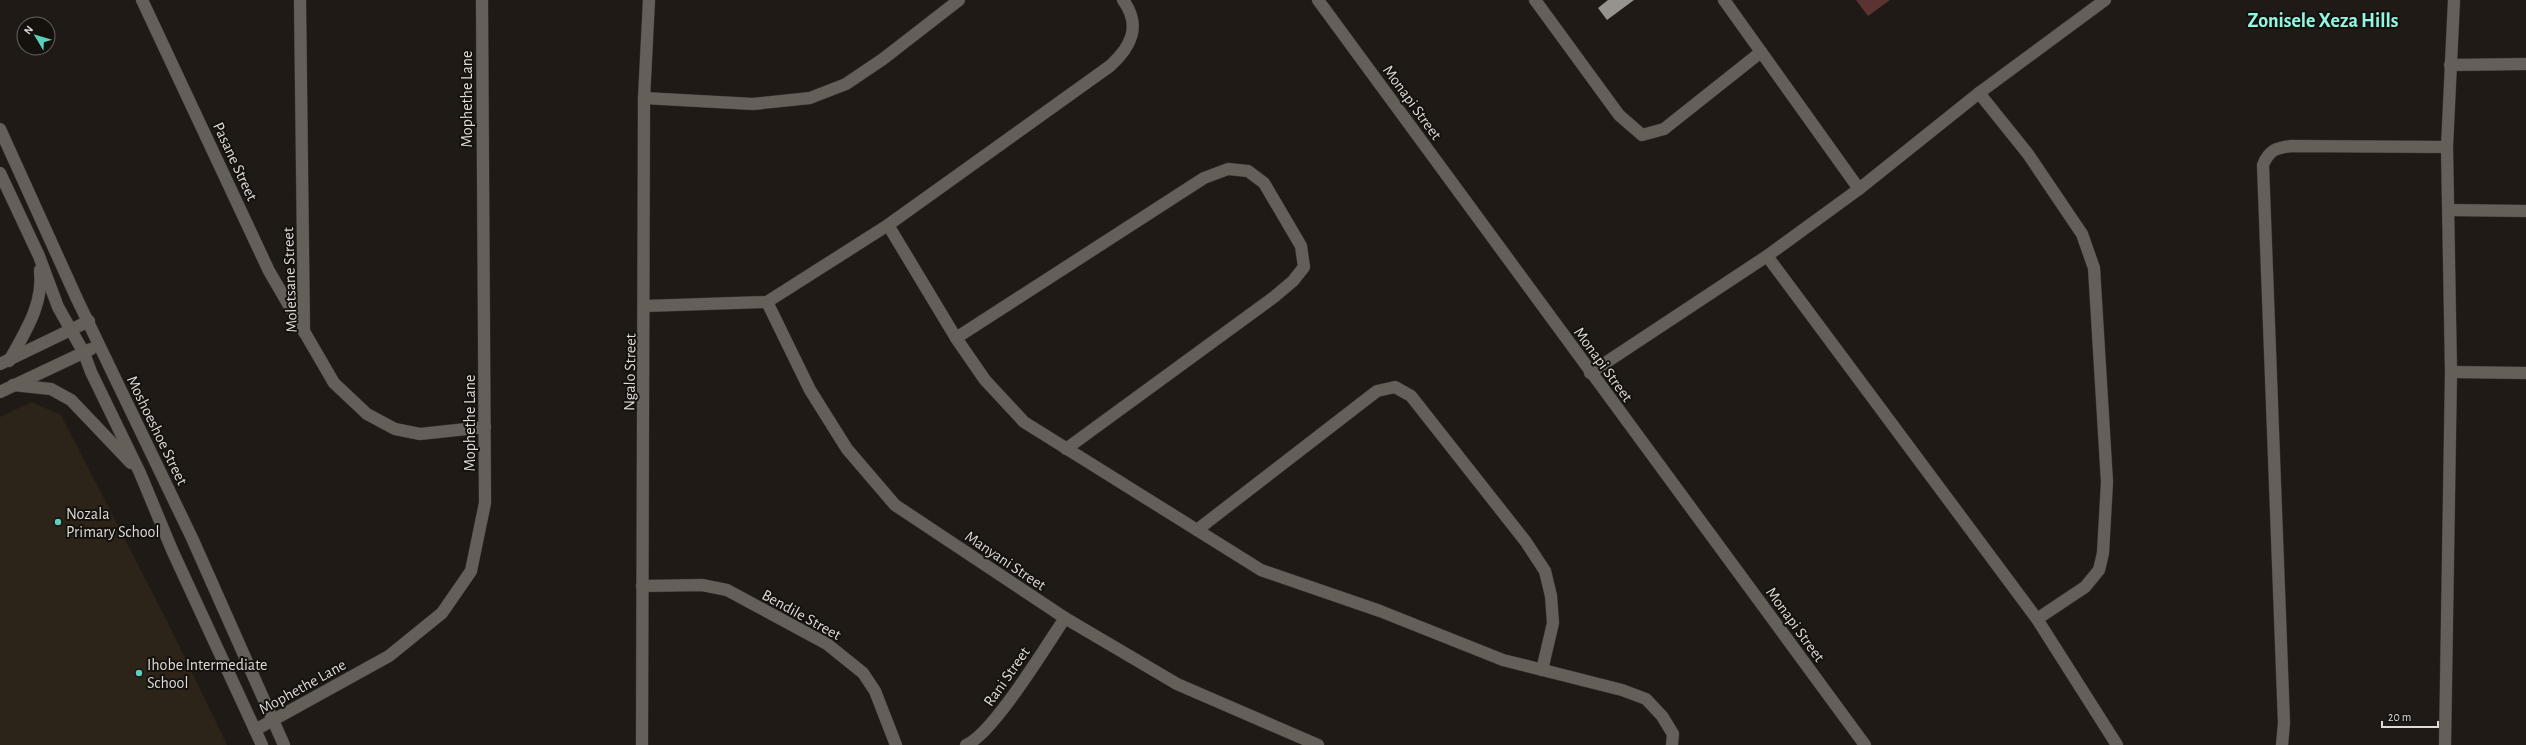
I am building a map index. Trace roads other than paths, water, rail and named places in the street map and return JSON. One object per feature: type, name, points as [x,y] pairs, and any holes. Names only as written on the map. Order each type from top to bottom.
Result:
[{"type":"street","name":"Pasane Street","points":[[142,0],[269,271],[304,334]]},
{"type":"street","name":"Moletsane Street","points":[[300,0],[304,334],[334,383],[367,414],[395,429],[420,434],[485,427]]},
{"type":"street","name":"Mophethe Lane","points":[[255,730],[389,656],[442,613],[471,571],[485,503],[482,0]]},
{"type":"street","name":"Ngalo Street","points":[[642,745],[645,306],[644,98],[649,0]]},
{"type":"street","points":[[644,98],[753,104],[810,98],[846,84],[883,59],[959,0]]},
{"type":"street","points":[[645,306],[767,302],[888,225],[1104,71],[1125,53],[1132,36],[1133,25],[1129,7],[1123,0]]},
{"type":"street","name":"Monapi Street","points":[[1318,0],[1590,373],[1865,745]]},
{"type":"street","points":[[1534,0],[1619,115],[1642,135],[1664,130],[1760,52]]},
{"type":"street","points":[[1724,0],[1859,189]]},
{"type":"street","points":[[1590,373],[1767,256],[1859,189],[1979,93],[2105,0]]},
{"type":"street","points":[[2445,745],[2451,372],[2447,147],[2454,0]]},
{"type":"street","points":[[2450,65],[2526,64]]},
{"type":"street","points":[[1979,93],[2028,154],[2082,234],[2094,268],[2107,482],[2103,552],[2099,570],[2085,587],[2037,619]]},
{"type":"street","name":"Moshoeshoe Street","points":[[0,129],[77,299],[89,321],[99,345],[192,538],[284,745]]},
{"type":"street","points":[[2282,745],[2284,723],[2263,165],[2267,155],[2276,148],[2291,146],[2447,147]]},
{"type":"street","points":[[956,338],[1204,178],[1228,170],[1248,171],[1264,183],[1301,246],[1304,267],[1293,281],[1274,297],[1066,449]]},
{"type":"street","points":[[0,173],[38,256],[58,307],[84,353],[91,372],[140,473],[172,550],[262,745]]},
{"type":"street","points":[[2449,210],[2526,211]]},
{"type":"street","points":[[888,225],[956,338],[985,380],[1024,422],[1261,570],[1380,611],[1503,660],[1646,699],[1662,716],[1673,734],[1672,745]]},
{"type":"street","points":[[4,363],[32,318],[38,302],[42,282],[38,256]]},
{"type":"street","points":[[1767,256],[2037,619],[2117,745]]},
{"type":"street","name":"Manyani Street","points":[[767,302],[810,390],[847,449],[895,505],[1065,618],[1177,684],[1318,745]]},
{"type":"street","points":[[4,363],[72,331],[89,321]]},
{"type":"street","points":[[0,392],[99,345]]},
{"type":"street","points":[[2451,372],[2526,373]]},
{"type":"street","points":[[13,385],[51,389],[71,400],[140,473]]},
{"type":"street","points":[[1197,530],[1377,391],[1395,387],[1411,396],[1526,542],[1546,571],[1551,596],[1553,623],[1542,670]]},
{"type":"street","name":"Bendile Street","points":[[642,586],[702,585],[727,590],[827,644],[863,673],[875,691],[896,745]]},
{"type":"street","name":"Rani Street","points":[[966,745],[974,742],[996,718],[1065,618]]},
{"type":"place","name":"Nozala Primary School","points":[[58,522]]},
{"type":"place","name":"Ihobe Intermediate School","points":[[139,673]]},
{"type":"district","name":"Zonisele Xeza Hills","points":[[2323,20]]}]
